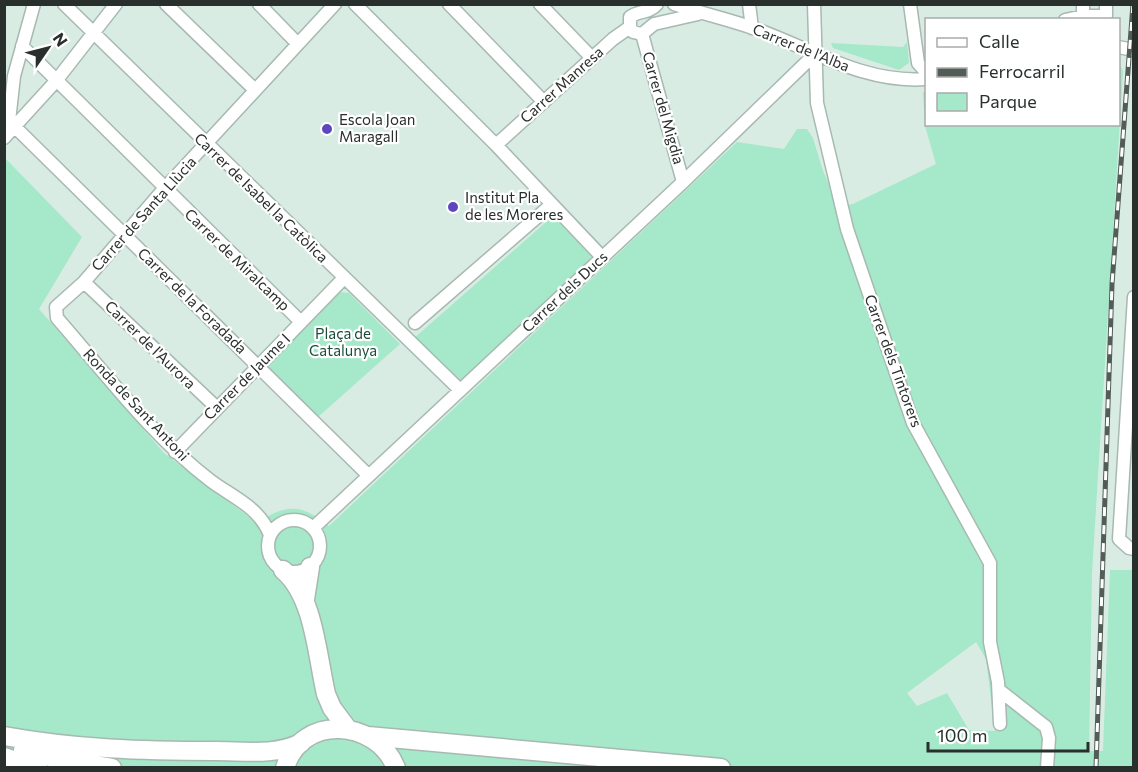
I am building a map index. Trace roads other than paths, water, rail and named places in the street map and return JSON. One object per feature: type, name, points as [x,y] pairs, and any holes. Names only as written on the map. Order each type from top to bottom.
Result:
[{"type":"highway","points":[[304,599],[310,567]]},
{"type":"highway","points":[[283,570],[294,579],[304,599],[326,694],[332,708],[347,728]]},
{"type":"highway","points":[[317,732],[326,709],[326,694]]},
{"type":"highway","points":[[4,736],[62,746],[126,751],[277,751],[301,743],[317,732],[347,728],[368,736],[381,745],[395,766]]},
{"type":"highway","points":[[368,736],[721,768]]},
{"type":"highway","points":[[286,765],[301,743]]},
{"type":"highway","points":[[4,745],[58,759],[112,768]]},
{"type":"highway","points":[[4,757],[38,768]]},
{"type":"street","points":[[15,127],[9,121],[14,76],[34,4]]},
{"type":"street","name":"Carrer de Isabel la Catòlica","points":[[64,4],[206,145],[460,390]]},
{"type":"street","points":[[4,138],[56,81],[116,4]]},
{"type":"street","points":[[166,4],[255,90]]},
{"type":"street","points":[[259,4],[297,43]]},
{"type":"street","name":"Carrer de Santa Llùcia","points":[[57,318],[56,307],[84,282],[123,234],[335,4]]},
{"type":"street","points":[[355,4],[496,145],[602,257]]},
{"type":"street","points":[[449,4],[544,102]]},
{"type":"street","points":[[540,4],[592,58]]},
{"type":"street","points":[[642,34],[633,32],[630,27],[630,17],[634,9],[651,11],[657,4]]},
{"type":"street","points":[[671,21],[676,11],[673,4]]},
{"type":"street","name":"Carrer de l'Alba","points":[[673,4],[752,28],[862,73],[901,80],[925,79]]},
{"type":"street","points":[[749,4],[752,28]]},
{"type":"street","name":"Carrer dels Tintorers","points":[[814,4],[817,103],[847,229],[918,433],[990,563],[990,642],[999,690],[1000,724]]},
{"type":"street","points":[[901,80],[924,65],[910,4]]},
{"type":"street","points":[[1069,18],[1083,10],[1106,16],[1106,4]]},
{"type":"street","name":"Carrer de l'Alba","points":[[642,34],[654,24],[702,14]]},
{"type":"street","name":"Carrer Manresa","points":[[496,145],[592,58],[630,27]]},
{"type":"street","name":"Carrer del Migdia","points":[[642,34],[683,182]]},
{"type":"street","name":"Carrer de Miralcamp","points":[[22,46],[301,322]]},
{"type":"street","name":"Carrer dels Ducs","points":[[313,528],[683,182],[815,54]]},
{"type":"street","name":"Carrer de la Foradada","points":[[15,127],[368,475]]},
{"type":"street","points":[[415,323],[551,205]]},
{"type":"street","name":"Carrer de Jaume I","points":[[175,452],[216,407],[344,278]]},
{"type":"street","name":"Carrer de l'Aurora","points":[[84,282],[216,407]]},
{"type":"street","points":[[1134,299],[1119,539],[1129,548],[1134,549]]},
{"type":"street","name":"Ronda de Sant Antoni","points":[[57,318],[175,452],[212,482],[257,512],[265,520],[270,535]]},
{"type":"street","points":[[1121,500],[1134,490]]},
{"type":"street","points":[[290,520],[306,523],[313,528],[318,535],[319,552],[310,567],[297,572],[283,570],[271,558],[268,543],[275,528],[290,520]]},
{"type":"street","points":[[999,690],[1046,727],[1050,738],[1047,768]]},
{"type":"railway","points":[[1096,768],[1112,284],[1133,4]]},
{"type":"place","name":"Escola Joan Maragall","points":[[327,129]]},
{"type":"place","name":"Institut Pla de les Moreres","points":[[453,207]]},
{"type":"park label","name":"Plaça de Catalunya","points":[[343,342]]}]
